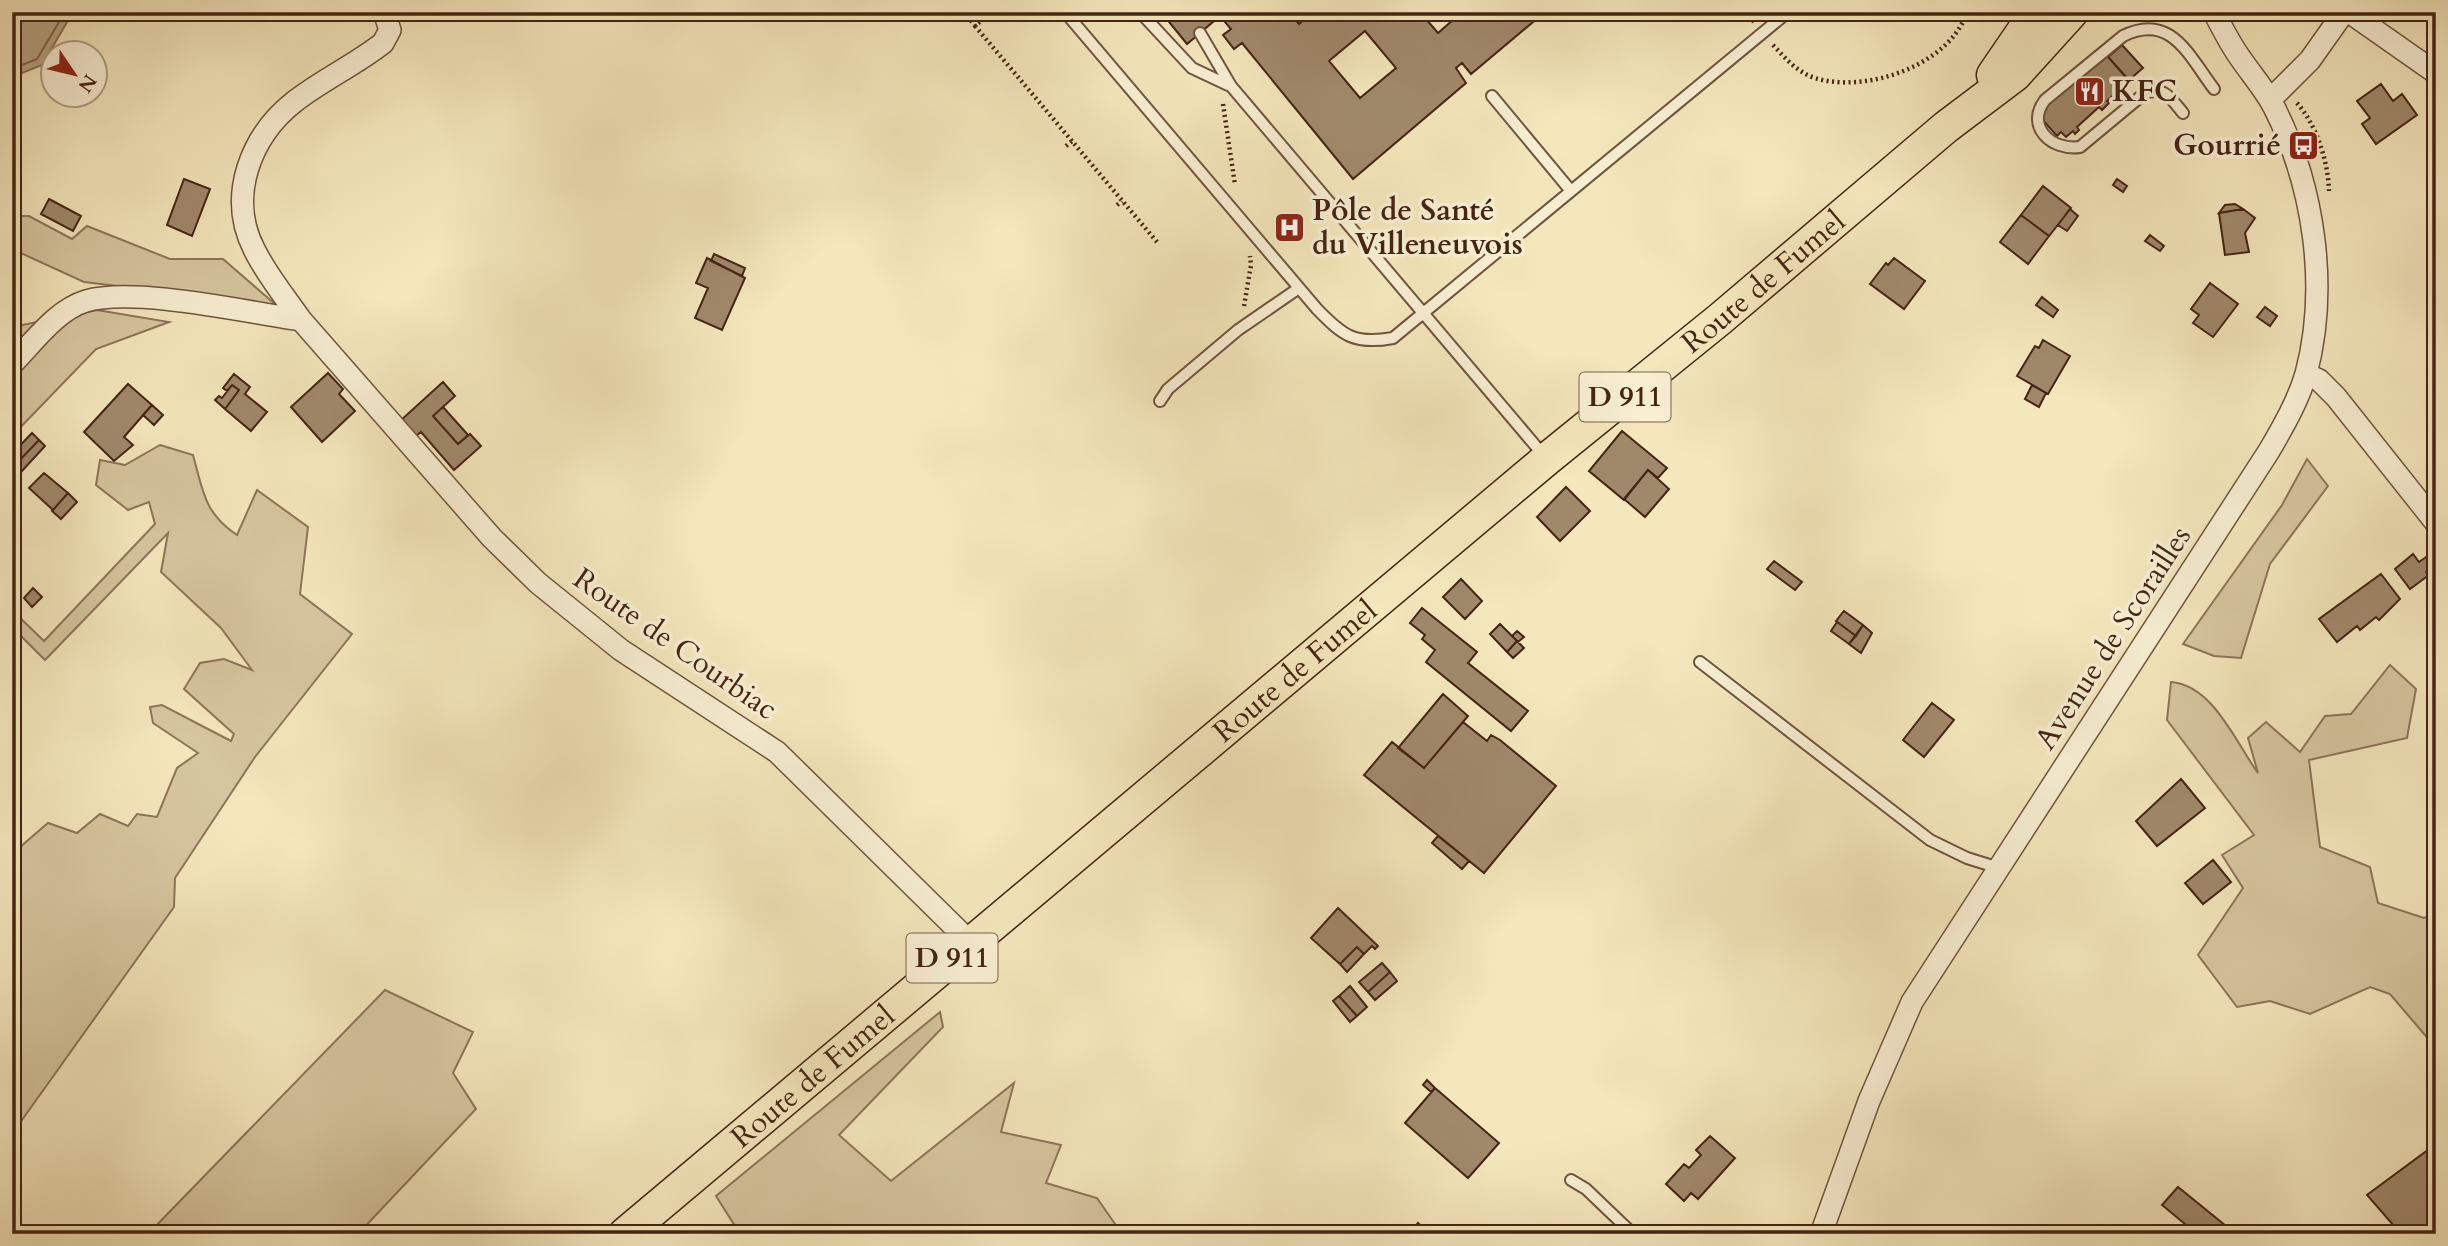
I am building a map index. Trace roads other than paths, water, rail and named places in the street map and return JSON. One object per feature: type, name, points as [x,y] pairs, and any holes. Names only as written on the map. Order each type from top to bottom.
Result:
[{"type":"main road","name":"Route de Fumel","points":[[1969,111],[2036,12]]},
{"type":"main road","name":"Route de Fumel","points":[[625,1234],[1547,459],[2015,75],[2072,12]]},
{"type":"street","name":"Route de Courbiac","points":[[384,12],[390,30],[383,43],[296,101],[273,120],[256,143],[246,171],[243,190],[249,237],[301,320],[492,538],[538,583],[621,650],[777,752],[971,943]]},
{"type":"street","name":"Avenue de Scorailles","points":[[2198,12],[2239,56]]},
{"type":"street","name":"Avenue de Scorailles","points":[[1821,1234],[1869,1101],[1912,1002],[2269,451],[2288,418],[2305,374],[2314,321],[2315,270],[2309,202],[2294,154],[2270,100],[2239,56],[2214,12]]},
{"type":"street","points":[[2270,100],[2310,60],[2344,12]]},
{"type":"street","points":[[2349,12],[2436,73]]},
{"type":"street","points":[[12,364],[63,313],[85,301],[133,296],[301,320]]},
{"type":"street","points":[[2305,374],[2319,380],[2336,397],[2436,523]]},
{"type":"lane","points":[[1065,12],[1338,331],[1366,343],[1393,338],[1788,12]]},
{"type":"lane","points":[[1140,12],[1192,68],[1231,86]]},
{"type":"lane","points":[[2183,113],[2161,89],[2154,90],[2145,93],[2080,147],[2072,148],[2050,142],[2040,131],[2036,121],[2038,109],[2045,100],[2123,36],[2137,29],[2149,27],[2166,32],[2177,39],[2214,89]]},
{"type":"lane","points":[[1200,33],[1231,86],[1547,459]]},
{"type":"lane","points":[[1492,96],[1571,191]]},
{"type":"lane","points":[[1160,401],[1168,389],[1238,330],[1299,288]]},
{"type":"lane","points":[[1700,662],[1930,840],[1967,858],[1999,868]]},
{"type":"lane","points":[[1571,1180],[1586,1189],[1633,1234]]},
{"type":"water","points":[[12,12],[73,12],[58,38],[38,38],[38,67],[12,77]]},
{"type":"place","name":"KFC","points":[[2089,91]]},
{"type":"place","name":"Gourrié","points":[[2304,145]]},
{"type":"place","name":"Pôle de Santé du Villeneuvois","points":[[1289,227]]}]
